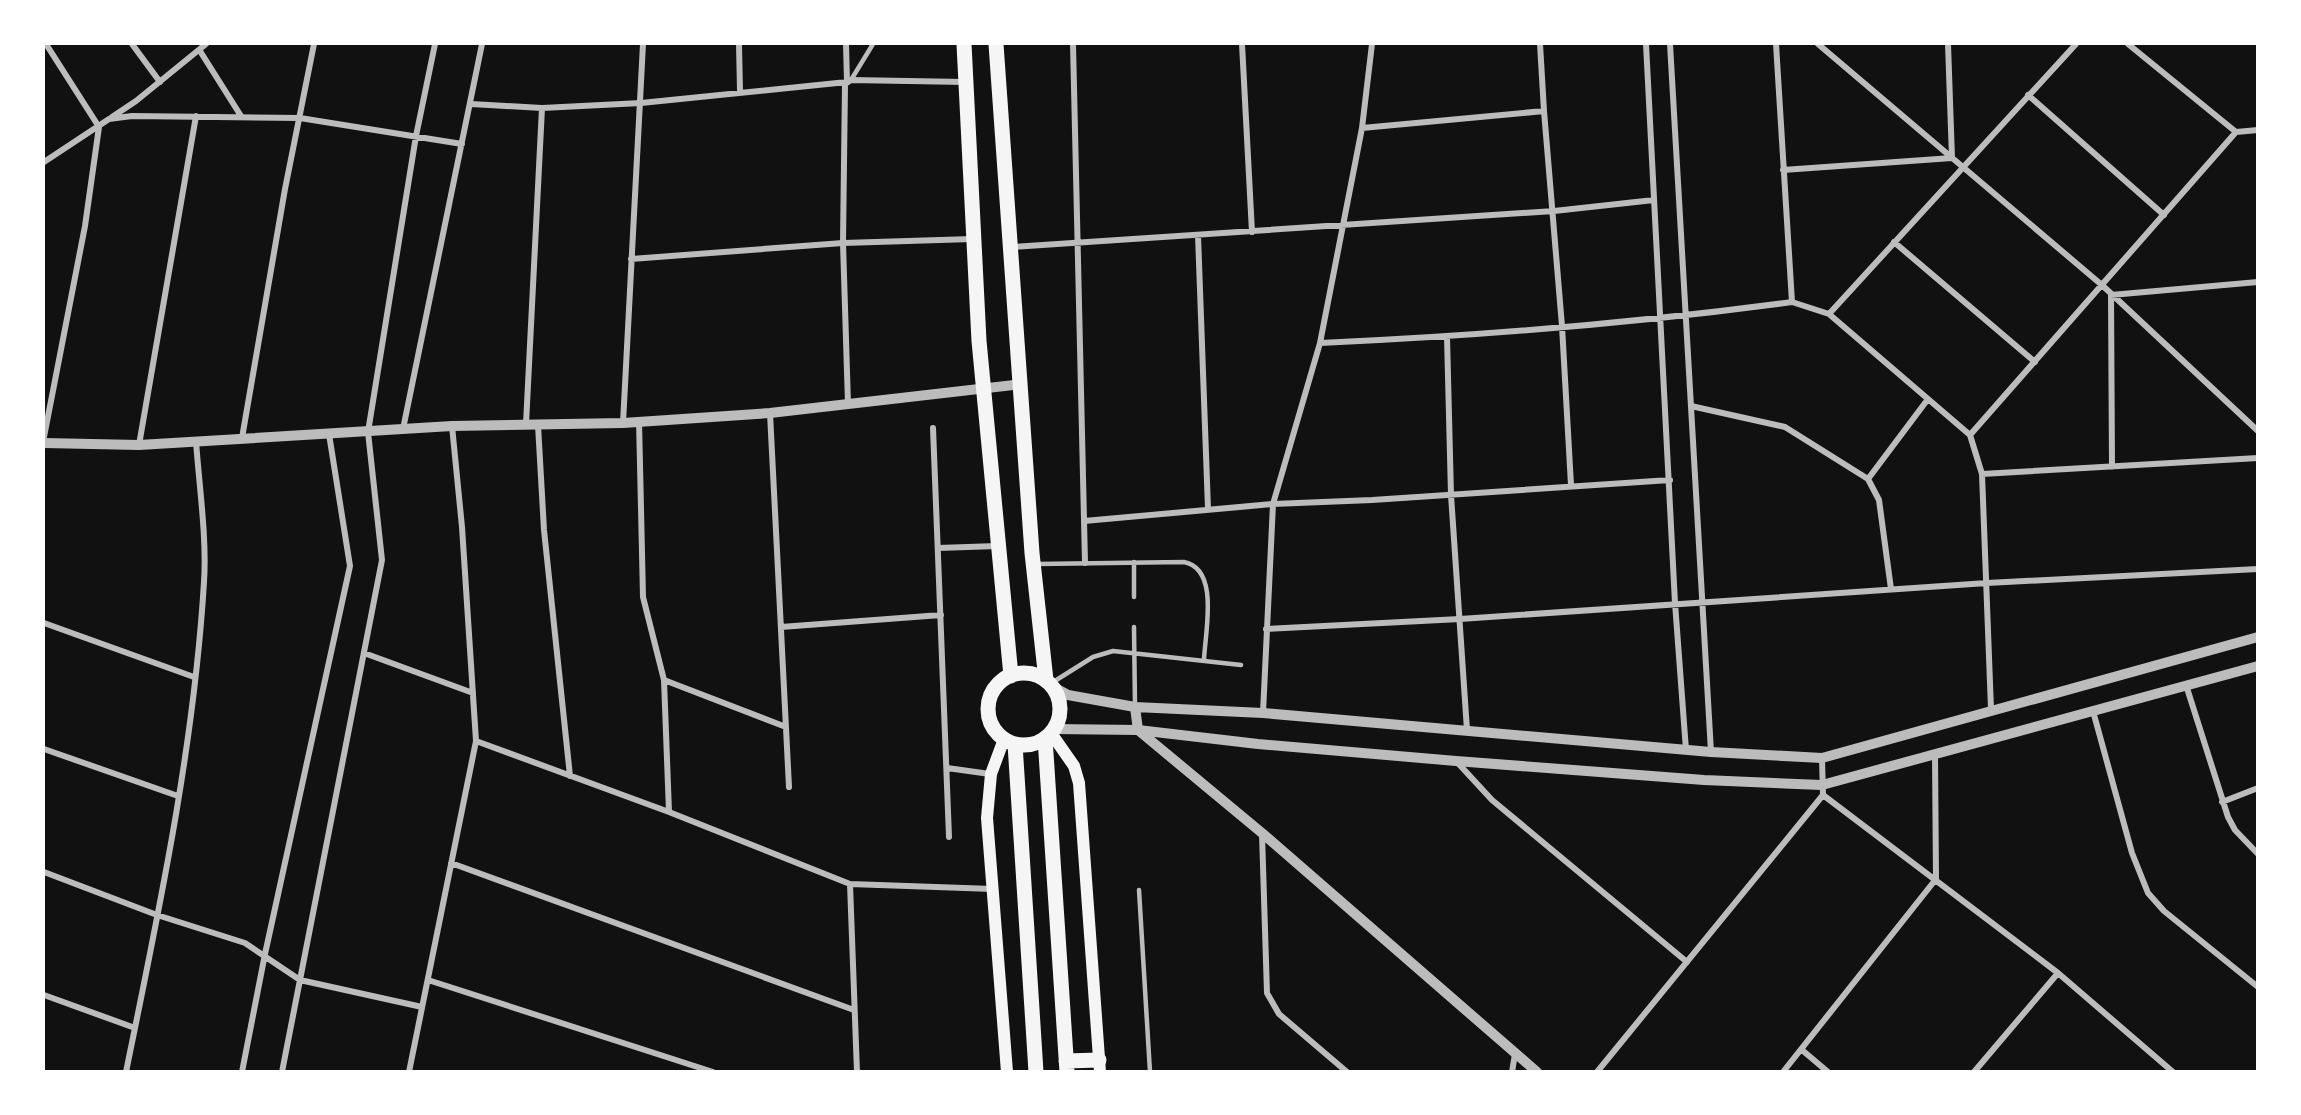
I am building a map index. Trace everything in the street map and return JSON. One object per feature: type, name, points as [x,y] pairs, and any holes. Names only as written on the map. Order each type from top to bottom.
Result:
[{"type":"main road","points":[[964,44],[984,389],[1011,676]]},
{"type":"main road","points":[[996,44],[1009,248],[1022,384],[1033,564],[1050,684],[1060,708],[1050,734],[1066,1066],[1099,1066],[1079,783],[1074,766],[1050,734]]},
{"type":"main road","points":[[1050,684],[1029,673],[1011,676],[1000,682],[989,705],[989,717],[995,729],[1010,741],[1030,744],[1050,734]]},
{"type":"main road","points":[[1007,1071],[987,818],[991,774],[1010,741]]},
{"type":"main road","points":[[1010,741],[1036,1071]]},
{"type":"street","points":[[44,437],[85,226],[99,127],[46,44]]},
{"type":"street","points":[[132,44],[160,82]]},
{"type":"street","points":[[44,162],[99,127],[200,51],[206,44]]},
{"type":"street","points":[[242,438],[285,189],[314,44]]},
{"type":"street","points":[[282,1071],[382,560],[368,432],[416,136],[435,44]]},
{"type":"street","points":[[403,429],[482,44]]},
{"type":"street","points":[[623,423],[642,44]]},
{"type":"street","points":[[739,44],[740,91]]},
{"type":"street","points":[[846,44],[849,81],[844,87],[843,243],[848,404]]},
{"type":"street","points":[[1073,44],[1085,563]]},
{"type":"street","points":[[1242,44],[1252,232]]},
{"type":"street","points":[[1263,713],[1273,504],[1320,343],[1345,227],[1362,128],[1372,44]]},
{"type":"street","points":[[1540,44],[1554,211],[1571,485]]},
{"type":"street","points":[[1646,44],[1675,603],[1686,750]]},
{"type":"street","points":[[1670,44],[1711,752]]},
{"type":"street","points":[[1776,44],[1792,302]]},
{"type":"street","points":[[1818,44],[2103,286],[2258,431]]},
{"type":"street","points":[[1948,44],[1952,158]]},
{"type":"street","points":[[1829,314],[2076,44]]},
{"type":"street","points":[[2128,44],[2236,132]]},
{"type":"street","points":[[200,51],[241,116]]},
{"type":"street","points":[[471,104],[542,108],[640,103],[849,81],[966,82]]},
{"type":"street","points":[[2028,95],[2164,215]]},
{"type":"street","points":[[526,424],[542,108]]},
{"type":"street","points":[[1362,128],[1545,111]]},
{"type":"street","points":[[109,118],[149,115],[300,118],[462,144]]},
{"type":"street","points":[[139,445],[196,116]]},
{"type":"street","points":[[1970,435],[2236,132],[2258,130]]},
{"type":"street","points":[[1783,170],[1952,158]]},
{"type":"street","points":[[1009,248],[1345,227],[1554,211],[1654,200]]},
{"type":"street","points":[[1198,236],[1208,509]]},
{"type":"street","points":[[632,259],[843,243],[975,238]]},
{"type":"street","points":[[1894,242],[2035,362]]},
{"type":"street","points":[[2111,295],[2258,282]]},
{"type":"street","points":[[2111,295],[2112,466]]},
{"type":"street","points":[[1320,343],[1447,337],[1661,319],[1792,302],[1829,314],[1970,435],[1982,474],[1991,709]]},
{"type":"street","points":[[1447,337],[1451,495],[1467,730]]},
{"type":"street","points":[[44,443],[139,445],[452,426],[623,423],[639,420],[770,413],[1022,384]]},
{"type":"street","points":[[1868,479],[1928,399]]},
{"type":"street","points":[[1691,406],[1785,427],[1868,479],[1879,500],[1891,589]]},
{"type":"street","points":[[770,413],[789,787]]},
{"type":"street","points":[[639,420],[643,597],[664,680],[669,812]]},
{"type":"street","points":[[538,425],[544,530],[570,776]]},
{"type":"street","points":[[409,1071],[476,741],[462,526],[452,426]]},
{"type":"street","points":[[933,428],[950,837]]},
{"type":"street","points":[[242,1071],[265,954],[350,566],[329,434]]},
{"type":"street","points":[[126,1071],[178,796],[194,677],[204,580],[196,441]]},
{"type":"street","points":[[1982,474],[2258,458]]},
{"type":"street","points":[[1084,521],[1273,504],[1670,480]]},
{"type":"street","points":[[938,548],[1000,545]]},
{"type":"street","points":[[1266,629],[1460,619],[1987,583],[2258,569]]},
{"type":"street","points":[[781,627],[941,615]]},
{"type":"street","points":[[44,622],[194,677]]},
{"type":"street","points":[[1050,684],[1068,695],[1135,707],[1263,713],[1686,750],[1822,758],[1991,709],[2258,637]]},
{"type":"street","points":[[364,653],[473,693]]},
{"type":"street","points":[[1050,734],[1138,730],[1258,744],[1822,790],[1935,755],[2258,666]]},
{"type":"street","points":[[664,680],[786,728]]},
{"type":"street","points":[[2186,685],[2222,802],[2235,830],[2258,854]]},
{"type":"street","points":[[1135,707],[1138,730],[1262,833],[1537,1071]]},
{"type":"street","points":[[2093,711],[2132,853],[2148,893],[2164,911],[2258,987]]},
{"type":"street","points":[[476,741],[669,812],[850,884],[993,889]]},
{"type":"street","points":[[44,749],[178,796]]},
{"type":"street","points":[[1783,1071],[1936,879],[1935,755]]},
{"type":"street","points":[[1597,1071],[1687,962],[1822,790],[1822,758]]},
{"type":"street","points":[[1456,761],[1492,800],[1687,962]]},
{"type":"street","points":[[947,768],[991,774]]},
{"type":"street","points":[[2222,802],[2258,788]]},
{"type":"street","points":[[1822,790],[2058,973],[2173,1071]]},
{"type":"street","points":[[1262,833],[1267,993],[1279,1014],[1347,1071]]},
{"type":"street","points":[[452,863],[854,1010]]},
{"type":"street","points":[[44,872],[157,915],[245,943],[265,954],[300,980],[422,1007]]},
{"type":"street","points":[[850,884],[856,1071]]},
{"type":"street","points":[[1974,1071],[2058,973]]},
{"type":"street","points":[[428,980],[713,1071]]},
{"type":"street","points":[[44,995],[135,1028]]},
{"type":"street","points":[[1802,1050],[1828,1071]]},
{"type":"street","points":[[1512,1071],[1515,1054]]},
{"type":"lane","points":[[849,81],[873,44]]},
{"type":"lane","points":[[1134,562],[1134,597]]},
{"type":"lane","points":[[1033,564],[1184,562],[1201,570],[1208,589],[1204,660]]},
{"type":"lane","points":[[1134,627],[1135,707]]},
{"type":"lane","points":[[1050,684],[1102,653],[1135,652],[1241,664]]},
{"type":"lane","points":[[1138,890],[1150,1071]]}]
